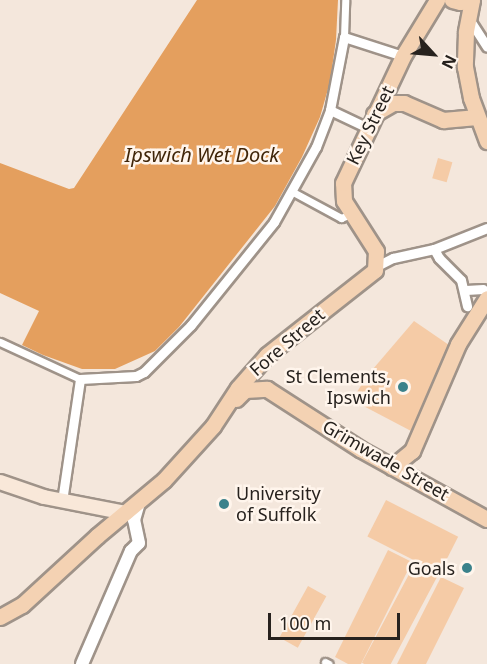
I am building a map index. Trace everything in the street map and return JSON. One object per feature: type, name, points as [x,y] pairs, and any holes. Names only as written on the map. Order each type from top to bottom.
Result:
[{"type":"main road","name":"Key Street","points":[[351,214],[344,201],[342,189],[371,121],[403,56],[437,0]]},
{"type":"main road","points":[[452,0],[471,5],[465,52],[468,85],[487,141]]},
{"type":"main road","points":[[371,121],[393,103],[404,103],[443,120],[477,117]]},
{"type":"main road","points":[[351,214],[376,251],[377,266]]},
{"type":"main road","name":"Fore Street","points":[[0,617],[22,605],[174,470],[229,405],[252,370],[312,318],[367,278],[377,266]]},
{"type":"main road","points":[[392,467],[412,451],[454,352],[485,293]]},
{"type":"main road","name":"Grimwade Street","points":[[282,345],[267,364],[266,370],[272,385],[286,399]]},
{"type":"main road","name":"Grimwade Street","points":[[229,405],[245,390],[267,389],[392,467],[487,519]]},
{"type":"main road","points":[[0,482],[28,493],[126,513]]},
{"type":"street","points":[[0,342],[80,379],[136,376],[144,372],[192,325],[274,222],[293,192],[316,147],[330,110],[344,37],[345,0]]},
{"type":"street","points":[[471,5],[486,46]]},
{"type":"street","points":[[344,37],[403,56]]},
{"type":"street","points":[[465,52],[474,42],[486,46]]},
{"type":"street","points":[[330,110],[371,121]]},
{"type":"street","points":[[293,192],[341,218],[351,214]]},
{"type":"street","name":"Fore Street","points":[[377,266],[393,258],[434,249],[487,228]]},
{"type":"street","points":[[434,249],[439,258],[458,275],[466,291],[467,306]]},
{"type":"street","points":[[466,291],[485,293]]},
{"type":"street","points":[[468,327],[487,309]]},
{"type":"street","points":[[62,501],[80,379]]},
{"type":"street","points":[[82,664],[131,551],[139,543],[134,520],[139,502]]},
{"type":"shaded area","points":[[438,158],[452,162],[447,182],[432,178]]},
{"type":"shaded area","points":[[414,321],[449,345],[413,432],[352,400],[367,376]]},
{"type":"shaded area","points":[[386,500],[458,537],[440,573],[367,537]]},
{"type":"shaded area","points":[[388,550],[412,562],[361,664],[348,664],[335,657]]},
{"type":"shaded area","points":[[415,563],[438,575],[391,664],[362,663]]},
{"type":"shaded area","points":[[441,577],[464,588],[426,664],[397,664]]},
{"type":"shaded area","points":[[308,586],[326,596],[298,648],[279,638]]},
{"type":"water","name":"Ipswich Wet Dock","points":[[197,0],[338,0],[336,40],[330,82],[320,117],[302,157],[275,206],[179,327],[155,351],[115,369],[82,369],[43,355],[22,345],[39,311],[0,293],[0,163],[69,189],[74,188]]},
{"type":"place","name":"St Clements, Ipswich","points":[[403,387]]},
{"type":"place","name":"University of Suffolk","points":[[224,504]]},
{"type":"place","name":"Goals","points":[[467,568]]}]
